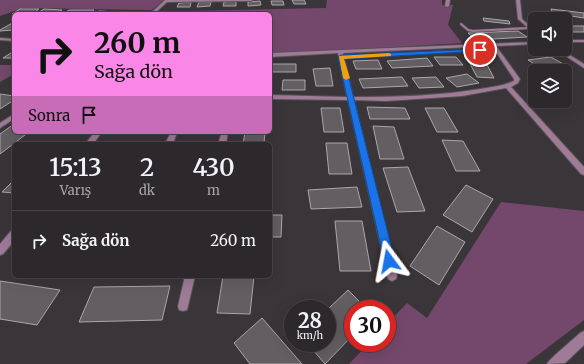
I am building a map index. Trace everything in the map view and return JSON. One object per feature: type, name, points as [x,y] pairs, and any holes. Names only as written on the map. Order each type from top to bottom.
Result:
[{"type":"street","points":[[154,12],[167,0],[251,0]]},
{"type":"street","points":[[447,6],[448,0]]},
{"type":"street","points":[[518,0],[520,19],[528,27]]},
{"type":"street","points":[[0,36],[12,37]]},
{"type":"street","points":[[0,39],[12,40]]},
{"type":"street","points":[[572,42],[584,41]]},
{"type":"street","points":[[494,48],[528,44]]},
{"type":"street","points":[[272,97],[386,99],[462,94],[507,86],[516,82],[517,79],[494,48]]},
{"type":"street","points":[[272,59],[494,48],[528,48]]},
{"type":"street","points":[[272,55],[340,55]]},
{"type":"street","points":[[340,55],[352,99],[392,276]]},
{"type":"street","points":[[568,56],[584,66]]},
{"type":"street","points":[[507,86],[584,172]]},
{"type":"street","points":[[0,126],[12,117]]},
{"type":"street","points":[[91,142],[97,134]]},
{"type":"street","points":[[0,251],[12,236]]},
{"type":"street","points":[[183,306],[190,278]]},
{"type":"street","points":[[553,364],[561,359],[584,337]]},
{"type":"lane","points":[[461,24],[468,30],[473,31],[528,28]]},
{"type":"shaded area","points":[[0,0],[164,0],[152,10],[23,8],[0,16]]},
{"type":"shaded area","points":[[327,0],[442,0],[442,5],[453,5],[448,25],[462,43],[272,53],[272,12],[188,12],[326,8]]},
{"type":"shaded area","points":[[0,65],[12,65],[12,75],[0,82]]},
{"type":"shaded area","points":[[501,202],[584,211],[584,320],[526,364],[349,364],[360,352],[396,352],[396,315],[407,303],[427,318]]},
{"type":"building","points":[[292,0],[304,0],[306,4],[294,4]]},
{"type":"building","points":[[236,1],[236,6],[223,6],[224,2]]},
{"type":"building","points":[[260,1],[261,5],[248,6],[248,2]]},
{"type":"building","points":[[271,1],[283,1],[284,5],[272,5]]},
{"type":"building","points":[[191,2],[190,7],[177,7],[179,3]]},
{"type":"building","points":[[199,2],[211,2],[210,6],[197,7]]},
{"type":"building","points":[[20,9],[39,9],[35,12],[15,12]]},
{"type":"building","points":[[44,9],[62,10],[59,12],[39,12]]},
{"type":"building","points":[[551,9],[584,13],[584,18],[572,16],[572,12],[552,12]]},
{"type":"building","points":[[69,10],[94,10],[92,12],[66,12]]},
{"type":"building","points":[[99,11],[118,12],[98,12]]},
{"type":"building","points":[[483,18],[509,21],[510,24],[484,21]]},
{"type":"building","points":[[12,23],[12,30],[0,30]]},
{"type":"building","points":[[572,26],[584,26],[584,32],[572,32]]},
{"type":"building","points":[[518,31],[527,37],[476,40],[468,33]]},
{"type":"building","points":[[12,52],[12,58],[3,58]]},
{"type":"building","points":[[434,57],[456,57],[463,65],[440,65]]},
{"type":"building","points":[[551,57],[563,64],[535,64],[528,60]]},
{"type":"building","points":[[427,58],[433,66],[392,68],[387,61]]},
{"type":"building","points":[[467,58],[484,59],[494,78],[477,77]]},
{"type":"building","points":[[378,60],[382,69],[356,69],[353,61]]},
{"type":"building","points":[[272,64],[296,64],[296,72],[272,72]]},
{"type":"building","points":[[330,68],[333,86],[316,86],[313,69]]},
{"type":"building","points":[[467,74],[479,83],[457,87],[446,78]]},
{"type":"building","points":[[402,77],[408,86],[363,88],[359,79]]},
{"type":"building","points":[[436,77],[444,87],[419,88],[412,78]]},
{"type":"building","points":[[283,80],[305,80],[305,90],[282,90]]},
{"type":"building","points":[[0,94],[12,96],[12,101],[0,109]]},
{"type":"building","points":[[367,107],[405,108],[410,119],[370,119]]},
{"type":"building","points":[[321,108],[340,108],[344,132],[324,132]]},
{"type":"building","points":[[425,108],[444,108],[458,132],[437,132]]},
{"type":"building","points":[[12,125],[12,134],[26,134],[16,142],[12,142],[12,145],[0,154],[0,134]]},
{"type":"building","points":[[373,126],[394,127],[404,159],[380,159]]},
{"type":"building","points":[[245,134],[265,134],[264,142],[243,142]]},
{"type":"building","points":[[442,140],[463,141],[480,171],[456,171]]},
{"type":"building","points":[[326,143],[347,143],[352,174],[329,174]]},
{"type":"building","points":[[408,167],[425,211],[397,212],[383,168]]},
{"type":"building","points":[[12,182],[12,193],[2,192]]},
{"type":"building","points":[[466,185],[493,199],[472,232],[443,215]]},
{"type":"building","points":[[357,187],[362,207],[311,209],[308,190]]},
{"type":"building","points":[[272,215],[282,215],[281,237],[272,237]]},
{"type":"building","points":[[335,221],[362,221],[371,271],[340,271]]},
{"type":"building","points":[[437,226],[465,242],[439,285],[410,266]]},
{"type":"building","points":[[223,278],[254,278],[250,314],[217,313]]},
{"type":"building","points":[[0,281],[60,290],[37,325],[0,319]]},
{"type":"building","points":[[170,286],[162,320],[79,322],[94,287]]},
{"type":"building","points":[[348,290],[358,300],[344,300],[344,344],[325,364],[315,352],[336,352],[336,301]]},
{"type":"building","points":[[262,318],[284,343],[284,352],[292,352],[302,364],[250,364],[234,343]]},
{"type":"slow traffic","points":[[346,78],[341,57],[389,55]]},
{"type":"route","points":[[389,261],[341,57],[480,50]]}]
